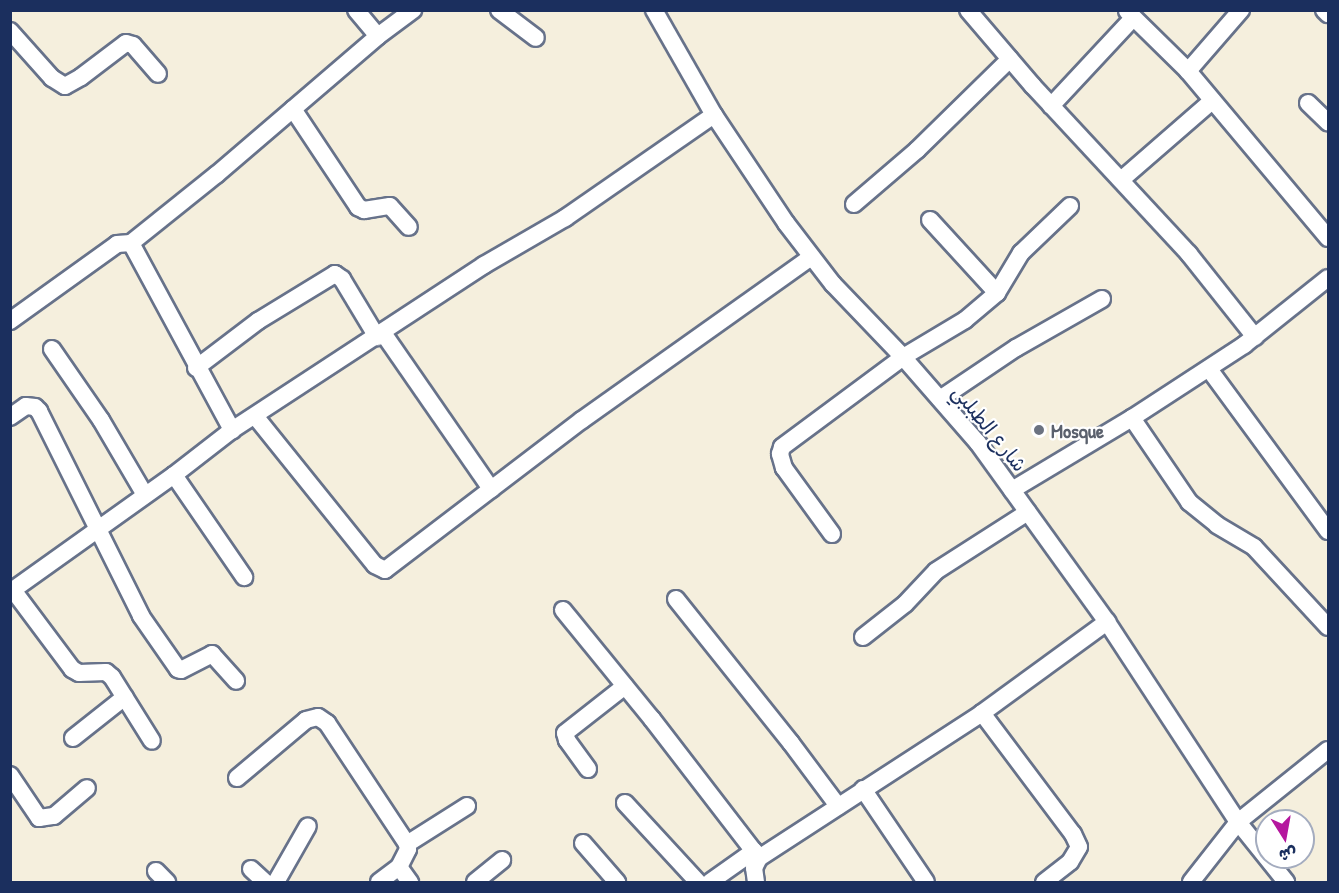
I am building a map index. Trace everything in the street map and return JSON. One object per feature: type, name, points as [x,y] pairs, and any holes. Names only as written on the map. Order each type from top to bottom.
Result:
[{"type":"street","points":[[356,10],[378,36]]},
{"type":"street","points":[[10,321],[117,244],[131,243],[378,36],[413,10]]},
{"type":"street","points":[[499,10],[536,38]]},
{"type":"street","points":[[968,10],[1051,106],[1189,254],[1255,337]]},
{"type":"street","points":[[1188,71],[1241,10]]},
{"type":"street","points":[[1324,10],[1329,15]]},
{"type":"street","name":"شارع الطبلبي","points":[[660,12],[714,115],[811,257],[978,443],[1107,622],[1238,822],[1286,882]]},
{"type":"street","points":[[1051,106],[1130,14],[1188,71],[1329,238]]},
{"type":"street","points":[[10,31],[52,78],[65,86],[126,43],[133,45],[158,74]]},
{"type":"street","points":[[854,204],[917,150],[1010,59]]},
{"type":"street","points":[[1121,180],[1212,101]]},
{"type":"street","points":[[1308,103],[1329,122]]},
{"type":"street","points":[[293,109],[358,207],[364,210],[390,206],[409,227]]},
{"type":"street","points":[[152,741],[125,697],[106,672],[79,673],[72,669],[12,591],[174,475],[232,430],[484,265],[565,218],[714,115]]},
{"type":"street","points":[[832,534],[784,468],[780,454],[782,447],[903,357],[965,320],[997,293],[1021,253],[1070,206]]},
{"type":"street","points":[[930,220],[997,293]]},
{"type":"street","points":[[131,243],[196,368],[232,430]]},
{"type":"street","points":[[255,416],[375,565],[382,570],[389,568],[491,489],[726,315],[811,257]]},
{"type":"street","points":[[196,368],[258,321],[335,274],[342,279],[491,489]]},
{"type":"street","points":[[1012,490],[1209,369],[1255,337],[1329,278]]},
{"type":"street","points":[[940,399],[1016,348],[1102,299]]},
{"type":"street","points":[[52,349],[101,420],[145,495]]},
{"type":"street","points":[[1209,369],[1329,531]]},
{"type":"street","points":[[10,417],[26,406],[35,407],[141,616],[178,669],[181,670],[212,654],[236,681]]},
{"type":"street","points":[[1132,418],[1199,512],[1262,555],[1329,627]]},
{"type":"street","points":[[174,475],[244,577]]},
{"type":"street","points":[[863,637],[905,604],[936,571],[1028,512]]},
{"type":"street","points":[[676,599],[791,743],[838,806]]},
{"type":"street","points":[[563,610],[756,854],[754,868],[756,882]]},
{"type":"street","points":[[710,882],[838,806],[982,713],[1107,622]]},
{"type":"street","points":[[588,769],[567,740],[565,733],[625,686]]},
{"type":"street","points":[[73,738],[125,697]]},
{"type":"street","points":[[982,713],[1073,834],[1079,847],[1070,862],[1044,882]]},
{"type":"street","points":[[237,778],[306,720],[318,717],[327,723],[407,844],[408,849],[399,867],[379,882]]},
{"type":"street","points":[[1191,882],[1238,822],[1329,750]]},
{"type":"street","points":[[10,776],[39,818],[54,816],[87,788]]},
{"type":"street","points":[[863,789],[926,882]]},
{"type":"street","points":[[625,803],[698,882]]},
{"type":"street","points":[[407,844],[467,806]]},
{"type":"street","points":[[276,882],[308,826]]},
{"type":"street","points":[[583,843],[617,882]]},
{"type":"street","points":[[475,882],[501,860]]},
{"type":"street","points":[[399,867],[410,882]]},
{"type":"street","points":[[251,869],[264,882]]},
{"type":"place","name":"Mosque","points":[[1039,430]]}]
